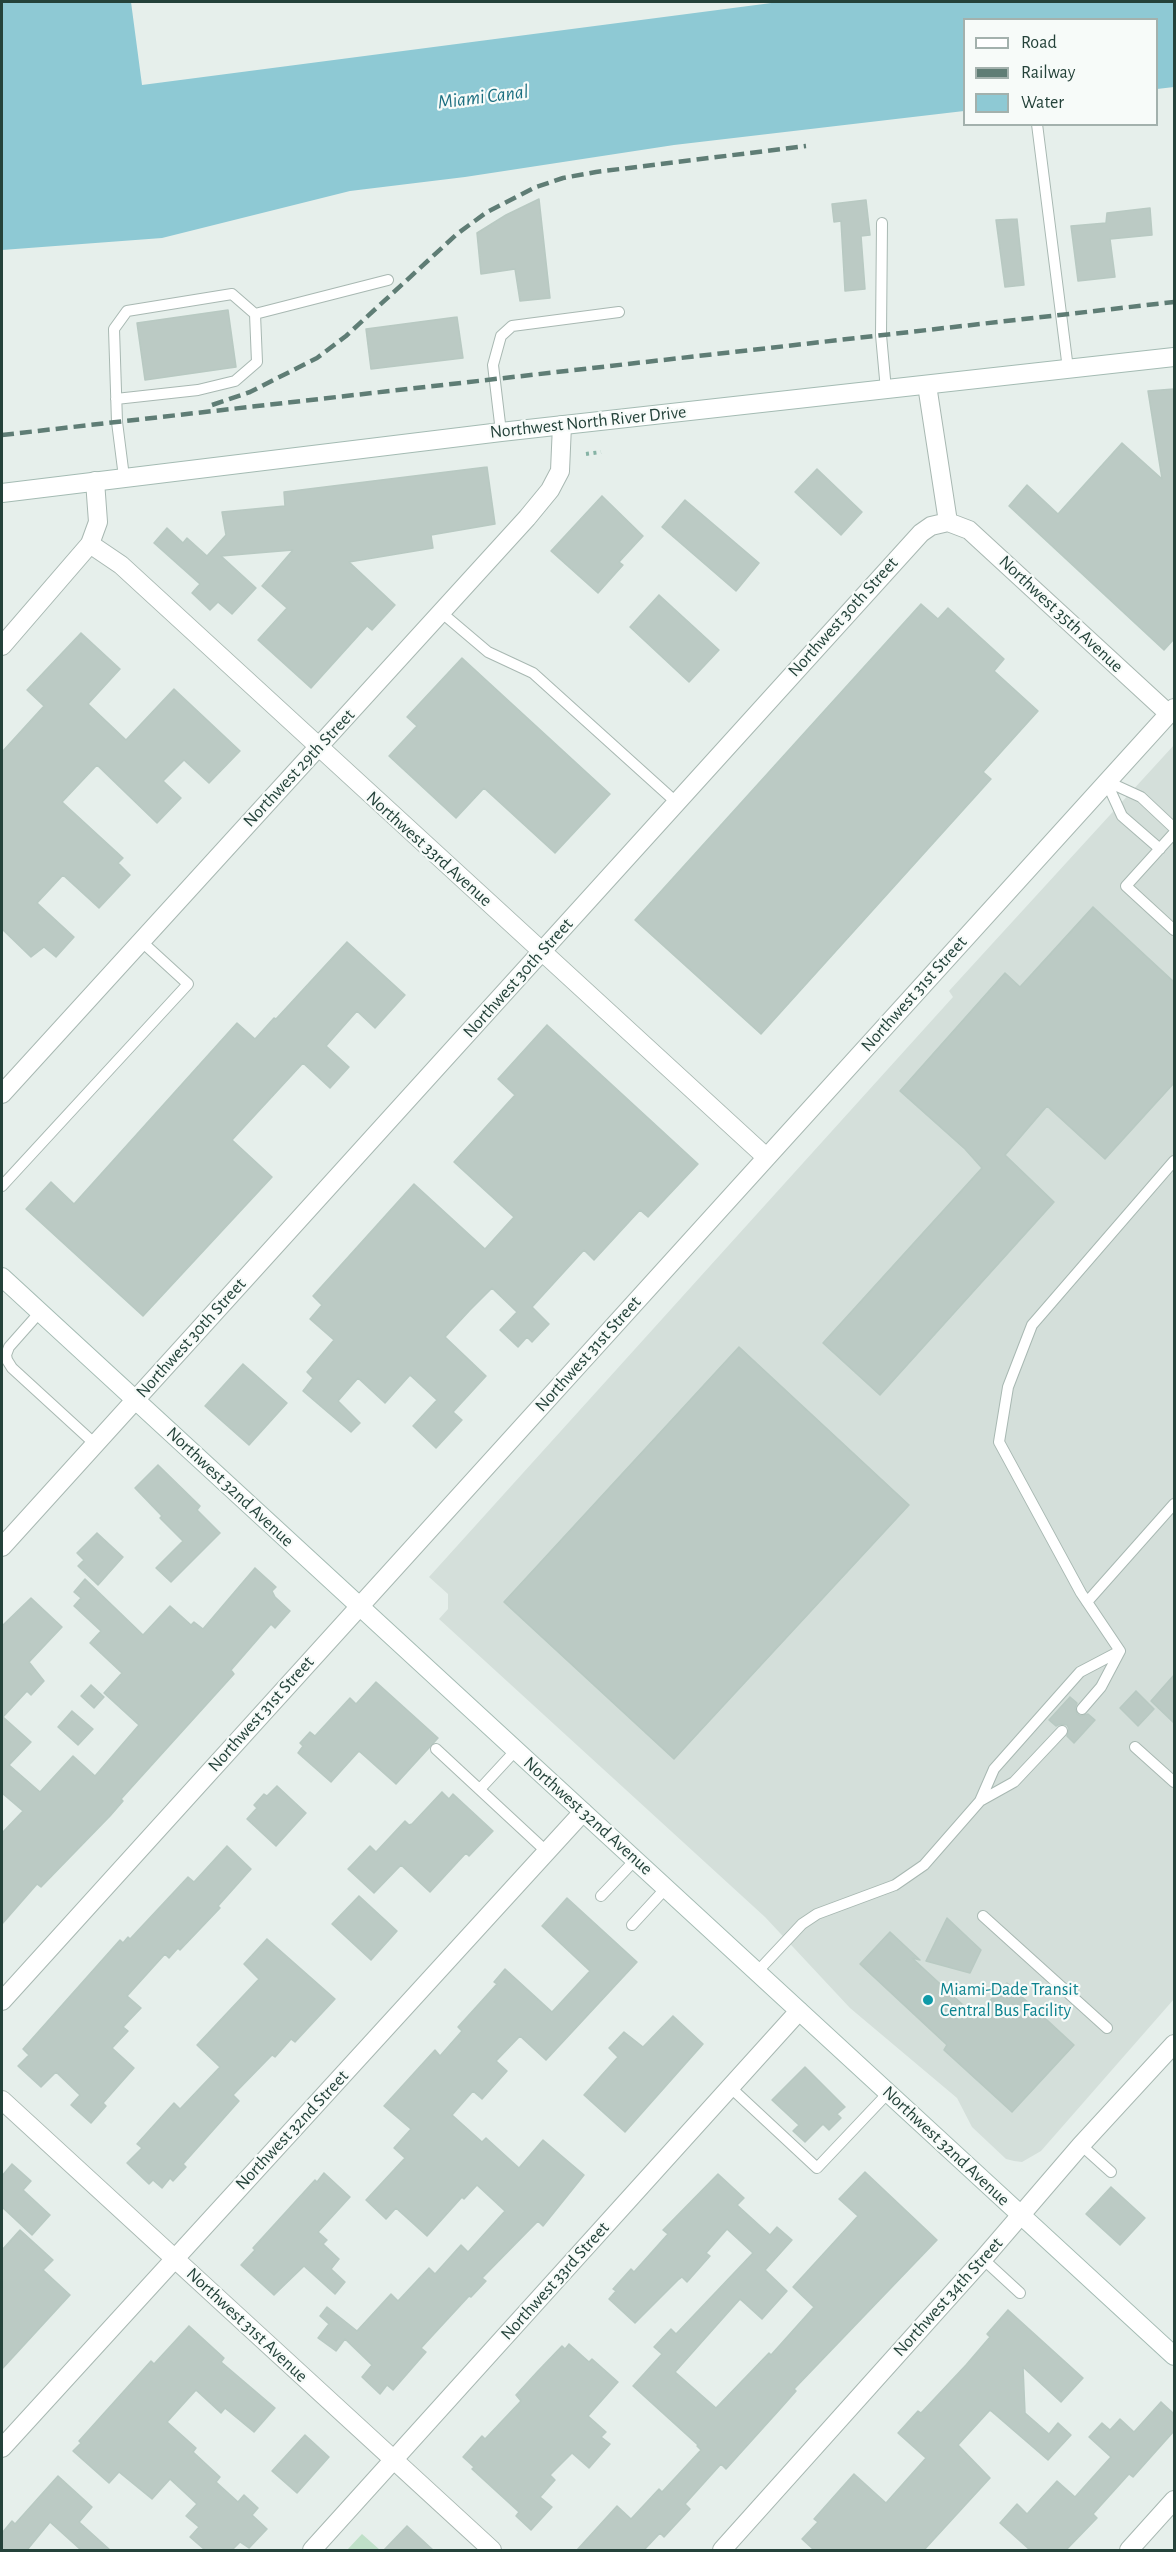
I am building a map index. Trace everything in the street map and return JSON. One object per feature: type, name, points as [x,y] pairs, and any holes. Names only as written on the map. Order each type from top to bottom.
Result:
[{"type":"street","name":"Northwest North River Drive","points":[[2,493],[501,432],[1174,357]]},
{"type":"street","points":[[927,385],[948,522]]},
{"type":"street","name":"Northwest 29th Street","points":[[2,1094],[442,613],[550,490],[560,471],[562,426]]},
{"type":"street","points":[[2,646],[61,580],[90,543],[98,522],[95,481]]},
{"type":"street","name":"Northwest 35th Avenue","points":[[948,522],[958,524],[977,536],[1172,711]]},
{"type":"street","name":"Northwest 30th Street","points":[[2,1547],[910,543],[931,526],[948,522]]},
{"type":"street","name":"Northwest 33rd Avenue","points":[[90,543],[121,565],[766,1157]]},
{"type":"street","name":"Northwest 31st Street","points":[[2,2001],[1172,711]]},
{"type":"street","name":"Northwest 32nd Avenue","points":[[2,1277],[1174,2356]]},
{"type":"street","name":"Northwest 32nd Street","points":[[2,2448],[584,1812]]},
{"type":"street","name":"Northwest 33rd Street","points":[[312,2550],[799,2011]]},
{"type":"street","name":"Northwest 34th Street","points":[[722,2550],[983,2259],[1081,2145],[1174,2044]]},
{"type":"street","name":"Northwest 31st Avenue","points":[[2,2100],[492,2550]]},
{"type":"street","points":[[1129,2550],[1174,2500]]},
{"type":"lane","points":[[1037,126],[1068,369]]},
{"type":"lane","points":[[882,223],[881,335],[886,390]]},
{"type":"lane","points":[[255,314],[388,280]]},
{"type":"lane","points":[[116,399],[198,390],[235,381],[258,362],[255,314],[232,294],[127,311],[114,328],[116,399],[124,477]]},
{"type":"lane","points":[[501,432],[493,365],[501,336],[512,326],[619,312]]},
{"type":"lane","points":[[442,613],[488,652],[533,673],[676,803]]},
{"type":"lane","points":[[1106,782],[1140,797],[1174,831],[1126,886],[1174,930]]},
{"type":"lane","points":[[1106,782],[1122,816],[1160,849]]},
{"type":"lane","points":[[2,1186],[188,984],[141,940]]},
{"type":"lane","points":[[1120,1651],[1087,1602],[999,1442],[1008,1387],[1032,1325],[1174,1161]]},
{"type":"lane","points":[[40,1312],[9,1347],[7,1360],[12,1368],[95,1444]]},
{"type":"lane","points":[[1087,1602],[1174,1504]]},
{"type":"lane","points":[[1082,1709],[1101,1687],[1120,1651]]},
{"type":"lane","points":[[758,1972],[802,1924],[817,1914],[895,1885],[924,1865],[980,1801],[994,1769],[1080,1672],[1120,1651]]},
{"type":"lane","points":[[980,1801],[1014,1782],[1062,1731]]},
{"type":"lane","points":[[1136,1747],[1174,1782]]},
{"type":"lane","points":[[436,1749],[547,1852]]},
{"type":"lane","points":[[480,1789],[516,1750]]},
{"type":"lane","points":[[600,1896],[636,1859]]},
{"type":"lane","points":[[632,1925],[666,1888]]},
{"type":"lane","points":[[983,1916],[1107,2028]]},
{"type":"lane","points":[[730,2087],[817,2168],[888,2093]]},
{"type":"lane","points":[[1081,2145],[1111,2172]]},
{"type":"lane","points":[[983,2259],[1020,2293]]},
{"type":"path","points":[[586,454],[601,452]]},
{"type":"shaded area","name":"Miami-Dade Transit Central Bus Facility","points":[[1174,745],[1174,1999],[1041,2151],[1022,2162],[1006,2159],[972,2127],[957,2098],[850,2008],[765,1917],[439,1619],[448,1609],[448,1594],[429,1577],[953,997],[949,991]]},
{"type":"green space","points":[[362,2534],[380,2550],[347,2550]]},
{"type":"water","name":"Miami Canal","points":[[2,2],[131,2],[142,85],[779,2],[1174,2],[1174,87],[1158,89],[1158,18],[963,18],[963,111],[674,145],[465,177],[350,191],[162,238],[2,250]]},
{"type":"building","points":[[539,199],[550,298],[520,301],[515,269],[481,274],[477,233],[506,215]]},
{"type":"building","points":[[866,200],[870,235],[861,236],[865,289],[845,291],[841,221],[834,222],[832,204]]},
{"type":"building","points":[[1150,208],[1152,235],[1110,239],[1115,277],[1078,281],[1071,226],[1106,223],[1107,213]]},
{"type":"building","points":[[1017,219],[1024,285],[1005,287],[996,220]]},
{"type":"building","points":[[228,310],[236,367],[145,380],[137,323]]},
{"type":"building","points":[[457,317],[463,358],[371,369],[366,329]]},
{"type":"building","points":[[1174,389],[1174,639],[1164,650],[1009,506],[1027,485],[1058,514],[1122,443],[1162,479],[1148,391]]},
{"type":"building","points":[[487,467],[495,524],[431,535],[433,548],[349,562],[395,605],[372,630],[367,626],[311,688],[258,640],[287,608],[262,586],[293,550],[221,556],[256,588],[232,614],[218,602],[210,610],[192,593],[200,584],[154,543],[167,528],[183,543],[187,538],[207,556],[226,535],[222,512],[285,506],[284,492]]},
{"type":"building","points":[[817,469],[862,512],[841,535],[795,492]]},
{"type":"building","points":[[602,496],[643,536],[619,562],[623,565],[598,593],[551,551]]},
{"type":"building","points":[[685,500],[759,563],[736,591],[662,527]]},
{"type":"building","points":[[659,595],[719,650],[689,682],[630,627]]},
{"type":"building","points":[[921,604],[938,619],[948,608],[1004,659],[994,671],[1038,711],[983,772],[991,779],[761,1034],[635,920]]},
{"type":"building","points":[[81,633],[120,669],[88,704],[126,740],[174,689],[240,751],[209,783],[184,760],[163,781],[181,798],[157,823],[97,765],[62,802],[123,858],[118,863],[130,875],[99,908],[63,875],[37,903],[74,937],[56,957],[44,947],[31,957],[2,929],[2,752],[44,706],[27,690]]},
{"type":"building","points":[[462,658],[610,794],[555,853],[484,788],[456,818],[389,756],[417,726],[407,717]]},
{"type":"building","points":[[1093,907],[1174,982],[1174,1083],[1105,1159],[1047,1106],[1005,1155],[1054,1202],[880,1395],[823,1343],[982,1168],[965,1149],[900,1091],[1005,973],[1020,987]]},
{"type":"building","points":[[347,942],[405,995],[375,1028],[357,1011],[326,1046],[349,1067],[330,1088],[303,1063],[232,1140],[272,1177],[143,1316],[26,1209],[51,1182],[74,1204],[237,1023],[255,1039]]},
{"type":"building","points":[[547,1025],[698,1164],[648,1217],[640,1210],[594,1260],[584,1250],[532,1307],[549,1324],[532,1342],[527,1337],[518,1347],[500,1330],[517,1312],[492,1288],[445,1337],[486,1376],[453,1412],[462,1420],[436,1448],[413,1426],[437,1400],[410,1375],[385,1403],[358,1378],[338,1401],[360,1423],[351,1432],[303,1391],[313,1378],[307,1372],[334,1340],[310,1319],[322,1305],[313,1296],[414,1184],[485,1249],[514,1217],[454,1162],[515,1095],[498,1079]]},
{"type":"building","points":[[739,1347],[909,1505],[674,1759],[504,1602]]},
{"type":"building","points":[[243,1364],[287,1403],[249,1445],[205,1406]]},
{"type":"building","points":[[158,1465],[200,1506],[197,1510],[220,1533],[171,1582],[156,1568],[183,1541],[135,1488]]},
{"type":"building","points":[[97,1533],[123,1557],[98,1585],[78,1566],[84,1560],[77,1553]]},
{"type":"building","points":[[255,1568],[276,1587],[272,1591],[275,1597],[290,1611],[275,1628],[271,1624],[231,1670],[234,1674],[121,1799],[123,1801],[110,1816],[41,1887],[37,1884],[2,1924],[2,1833],[23,1811],[2,1793],[2,1626],[31,1598],[62,1627],[29,1662],[44,1681],[31,1695],[27,1691],[3,1717],[31,1742],[9,1765],[40,1792],[73,1756],[95,1776],[139,1725],[104,1693],[122,1673],[90,1643],[101,1631],[74,1606],[81,1598],[74,1592],[85,1579],[143,1635],[170,1606],[191,1625],[194,1622],[203,1629]]},
{"type":"building","points":[[1174,1675],[1174,1723],[1151,1701]]},
{"type":"building","points":[[376,1682],[438,1738],[396,1784],[359,1751],[331,1782],[298,1753],[303,1746],[300,1743],[310,1732],[315,1736],[350,1698],[356,1704]]},
{"type":"building","points":[[91,1685],[104,1697],[94,1708],[81,1696]]},
{"type":"building","points":[[1136,1691],[1154,1709],[1138,1726],[1120,1708]]},
{"type":"building","points":[[1070,1697],[1077,1703],[1075,1708],[1077,1714],[1081,1716],[1088,1714],[1095,1720],[1074,1743],[1067,1736],[1069,1729],[1067,1725],[1056,1726],[1049,1720]]},
{"type":"building","points":[[72,1711],[93,1729],[78,1745],[58,1727]]},
{"type":"building","points":[[277,1786],[306,1813],[276,1846],[247,1819],[257,1808],[254,1805],[264,1794],[267,1796]]},
{"type":"building","points":[[442,1792],[449,1799],[453,1794],[493,1831],[469,1856],[466,1853],[430,1892],[401,1865],[374,1893],[348,1869],[370,1846],[376,1852],[405,1821],[409,1825],[412,1824]]},
{"type":"building","points":[[227,1846],[251,1869],[218,1906],[220,1908],[180,1950],[178,1948],[169,1958],[165,1954],[127,1996],[141,2008],[123,2027],[128,2031],[112,2048],[134,2068],[103,2103],[106,2106],[91,2123],[71,2105],[80,2095],[56,2072],[41,2087],[18,2066],[29,2055],[23,2049],[120,1940],[123,1943],[128,1937],[130,1939],[188,1877],[194,1882]]},
{"type":"building","points":[[359,1896],[397,1931],[371,1960],[332,1924]]},
{"type":"building","points":[[567,1898],[637,1962],[546,2060],[520,2036],[496,2061],[507,2071],[482,2099],[473,2091],[452,2115],[482,2142],[486,2138],[519,2168],[543,2140],[584,2175],[543,2226],[538,2221],[482,2278],[486,2281],[421,2348],[426,2352],[393,2390],[387,2385],[380,2394],[362,2377],[372,2365],[345,2339],[336,2351],[318,2338],[329,2324],[320,2316],[327,2307],[357,2331],[391,2294],[398,2301],[429,2268],[435,2274],[461,2245],[468,2252],[505,2211],[477,2185],[464,2199],[462,2197],[427,2236],[396,2208],[386,2219],[366,2200],[405,2158],[394,2148],[411,2129],[384,2106],[435,2050],[440,2056],[462,2031],[458,2027],[497,1984],[494,1982],[505,1969],[552,2012],[590,1971],[542,1926]]},
{"type":"building","points":[[947,1918],[981,1950],[970,1973],[926,1961]]},
{"type":"building","name":"Miami-Dade Transit Central Bus Facility","points":[[890,1932],[920,1960],[912,1958],[975,2016],[1007,1983],[1074,2045],[1012,2112],[944,2050],[947,2045],[860,1964]]},
{"type":"building","points":[[267,1939],[335,1999],[295,2042],[291,2039],[275,2057],[272,2055],[233,2095],[239,2101],[183,2164],[186,2167],[173,2181],[170,2178],[162,2188],[153,2180],[149,2184],[127,2163],[142,2148],[137,2144],[174,2103],[180,2109],[220,2067],[197,2045],[259,1979],[244,1964]]},
{"type":"building","points":[[673,2016],[703,2044],[625,2132],[584,2095],[618,2057],[609,2048],[624,2032],[643,2047]]},
{"type":"building","points":[[805,2067],[845,2107],[837,2114],[841,2118],[829,2130],[823,2124],[805,2142],[793,2131],[799,2125],[772,2100]]},
{"type":"building","points":[[12,2164],[31,2181],[23,2190],[50,2215],[32,2235],[2,2207],[2,2176]]},
{"type":"building","points":[[865,2172],[937,2240],[794,2389],[796,2391],[726,2469],[721,2464],[685,2504],[690,2509],[664,2537],[660,2533],[644,2550],[577,2550],[617,2506],[631,2519],[659,2489],[662,2492],[701,2450],[633,2386],[662,2354],[654,2347],[671,2329],[676,2334],[753,2253],[727,2229],[706,2253],[710,2256],[687,2282],[682,2277],[678,2280],[635,2323],[609,2299],[616,2291],[613,2289],[631,2269],[634,2272],[668,2234],[663,2230],[718,2174],[744,2198],[737,2205],[770,2235],[777,2227],[792,2240],[765,2270],[787,2291],[762,2319],[740,2299],[675,2372],[716,2408],[769,2353],[771,2355],[814,2307],[793,2287],[858,2216],[839,2199]]},
{"type":"building","points":[[324,2173],[350,2197],[318,2232],[327,2240],[323,2244],[339,2259],[331,2269],[345,2282],[335,2294],[304,2266],[274,2295],[241,2265],[255,2250],[253,2248]]},
{"type":"building","points":[[1111,2187],[1145,2218],[1120,2245],[1086,2214]]},
{"type":"building","points":[[20,2230],[53,2260],[43,2270],[70,2295],[2,2369],[2,2250]]},
{"type":"building","points":[[1008,2310],[1083,2378],[1061,2402],[1023,2367],[1025,2413],[1049,2434],[1058,2423],[1071,2435],[1048,2460],[990,2410],[958,2445],[990,2478],[924,2550],[814,2550],[802,2539],[818,2522],[814,2519],[854,2474],[886,2503],[926,2458],[898,2433],[918,2411],[921,2413],[966,2365],[990,2337],[987,2334]]},
{"type":"building","points":[[189,2326],[224,2358],[221,2362],[275,2408],[254,2432],[225,2408],[221,2413],[196,2390],[167,2422],[196,2448],[193,2452],[220,2477],[216,2482],[238,2502],[244,2495],[258,2508],[252,2515],[267,2529],[249,2548],[240,2542],[232,2550],[205,2550],[190,2537],[199,2527],[186,2516],[197,2504],[170,2479],[152,2499],[119,2472],[109,2483],[73,2451],[81,2443],[79,2441],[151,2361],[154,2364]]},
{"type":"building","points":[[569,2344],[589,2362],[592,2359],[618,2382],[588,2416],[606,2432],[601,2437],[610,2444],[589,2468],[572,2453],[550,2475],[555,2480],[540,2497],[552,2507],[531,2530],[516,2516],[519,2512],[472,2469],[474,2467],[463,2457],[482,2436],[485,2439],[521,2401],[516,2395],[538,2371],[562,2346],[565,2349]]},
{"type":"building","points":[[1161,2402],[1174,2414],[1174,2431],[1133,2477],[1129,2474],[1093,2514],[1097,2518],[1066,2550],[1030,2550],[1000,2523],[1017,2504],[1027,2514],[1057,2481],[1075,2497],[1111,2457],[1089,2437],[1102,2423],[1110,2430],[1120,2419],[1134,2432]]},
{"type":"building","points":[[305,2435],[329,2457],[297,2493],[272,2471]]},
{"type":"building","points":[[58,2476],[92,2507],[79,2522],[110,2550],[81,2550],[50,2522],[27,2550],[2,2550],[2,2533],[12,2521],[15,2524]]},
{"type":"building","points":[[407,2526],[433,2550],[384,2550]]},
{"type":"railway","points":[[212,405],[250,392],[317,358],[346,336],[457,234],[487,212],[536,187],[563,178],[596,172],[806,146]]},
{"type":"railway","points":[[2,435],[1174,302]]},
{"type":"place","name":"Miami-Dade Transit Central Bus Facility","points":[[928,2000]]}]
